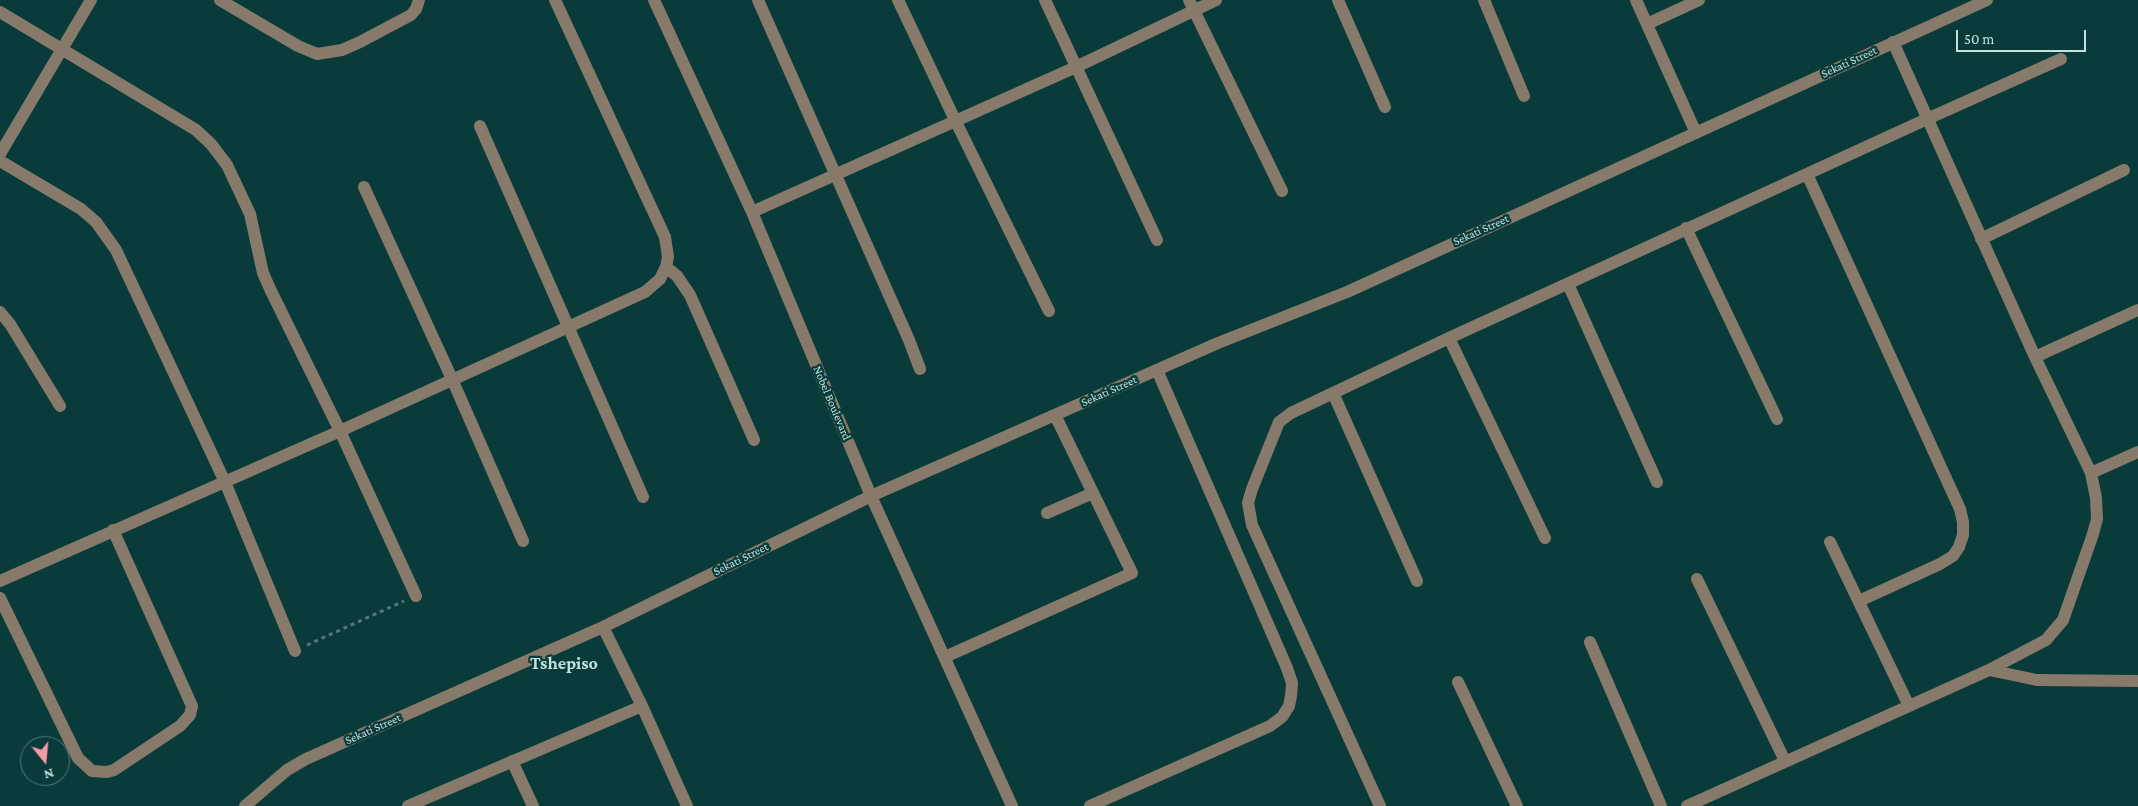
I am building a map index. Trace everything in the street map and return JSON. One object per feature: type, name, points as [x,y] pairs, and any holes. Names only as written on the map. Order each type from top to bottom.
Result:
[{"type":"street","points":[[0,154],[91,0]]},
{"type":"street","points":[[220,0],[298,46],[317,54],[342,50],[411,15],[416,9],[419,0]]},
{"type":"street","points":[[0,581],[340,431],[645,292],[660,279],[666,267],[667,247],[665,237],[555,0]]},
{"type":"street","name":"Nobel Boulevard","points":[[654,0],[752,212],[871,496],[1012,806]]},
{"type":"street","points":[[758,0],[920,369]]},
{"type":"street","points":[[898,0],[1049,311]]},
{"type":"street","points":[[1045,0],[1158,240]]},
{"type":"street","points":[[752,212],[1076,67],[1191,5],[1216,0]]},
{"type":"street","points":[[1338,0],[1385,107]]},
{"type":"street","points":[[1484,0],[1524,96]]},
{"type":"street","points":[[1636,0],[1696,133]]},
{"type":"street","points":[[1647,24],[1699,0]]},
{"type":"street","name":"Sekati Street","points":[[244,806],[287,770],[306,759],[602,627],[871,496],[1157,370],[1346,292],[1987,0]]},
{"type":"street","points":[[1191,5],[1282,191]]},
{"type":"street","points":[[0,12],[196,130],[227,165],[250,214],[263,273],[340,431],[416,596]]},
{"type":"street","points":[[1687,806],[1989,670],[2046,640],[2062,620],[2097,519],[2096,498],[2091,473],[2035,357],[1893,42]]},
{"type":"street","points":[[1380,806],[1249,515],[1248,503],[1252,489],[1279,422],[1291,413],[1449,338],[1927,118],[2061,59]]},
{"type":"street","points":[[480,126],[643,497]]},
{"type":"street","points":[[0,161],[81,209],[96,222],[116,250],[225,482],[295,651]]},
{"type":"street","points":[[1981,239],[2124,170]]},
{"type":"street","points":[[1807,174],[1960,509],[1963,522],[1961,541],[1953,556],[1940,564],[1859,601]]},
{"type":"street","points":[[364,187],[452,379],[523,541]]},
{"type":"street","points":[[1686,228],[1777,419]]},
{"type":"street","points":[[666,267],[677,276],[690,295],[754,440]]},
{"type":"street","points":[[1568,284],[1657,482]]},
{"type":"street","points":[[2035,357],[2138,310]]},
{"type":"street","points":[[0,312],[10,324],[60,406]]},
{"type":"street","points":[[1449,338],[1545,538]]},
{"type":"street","points":[[1090,806],[1270,726],[1282,717],[1289,706],[1291,696],[1292,682],[1287,668],[1157,370]]},
{"type":"street","points":[[1333,393],[1417,581]]},
{"type":"street","points":[[945,657],[1132,573],[1055,415]]},
{"type":"street","points":[[2091,473],[2138,452]]},
{"type":"street","points":[[1047,513],[1093,494]]},
{"type":"street","points":[[0,598],[78,758],[92,771],[107,772],[114,770],[180,726],[187,720],[192,711],[192,706],[113,530]]},
{"type":"street","points":[[1830,542],[1909,706]]},
{"type":"street","points":[[1697,579],[1785,761]]},
{"type":"street","points":[[602,627],[642,706],[687,806]]},
{"type":"street","points":[[1590,642],[1661,806]]},
{"type":"street","points":[[1989,670],[2037,680],[2138,681]]},
{"type":"street","points":[[1458,682],[1517,806]]},
{"type":"street","points":[[408,806],[642,706]]},
{"type":"street","points":[[512,762],[533,806]]},
{"type":"path","points":[[295,651],[416,596]]},
{"type":"district","name":"Tshepiso","points":[[564,663]]}]
